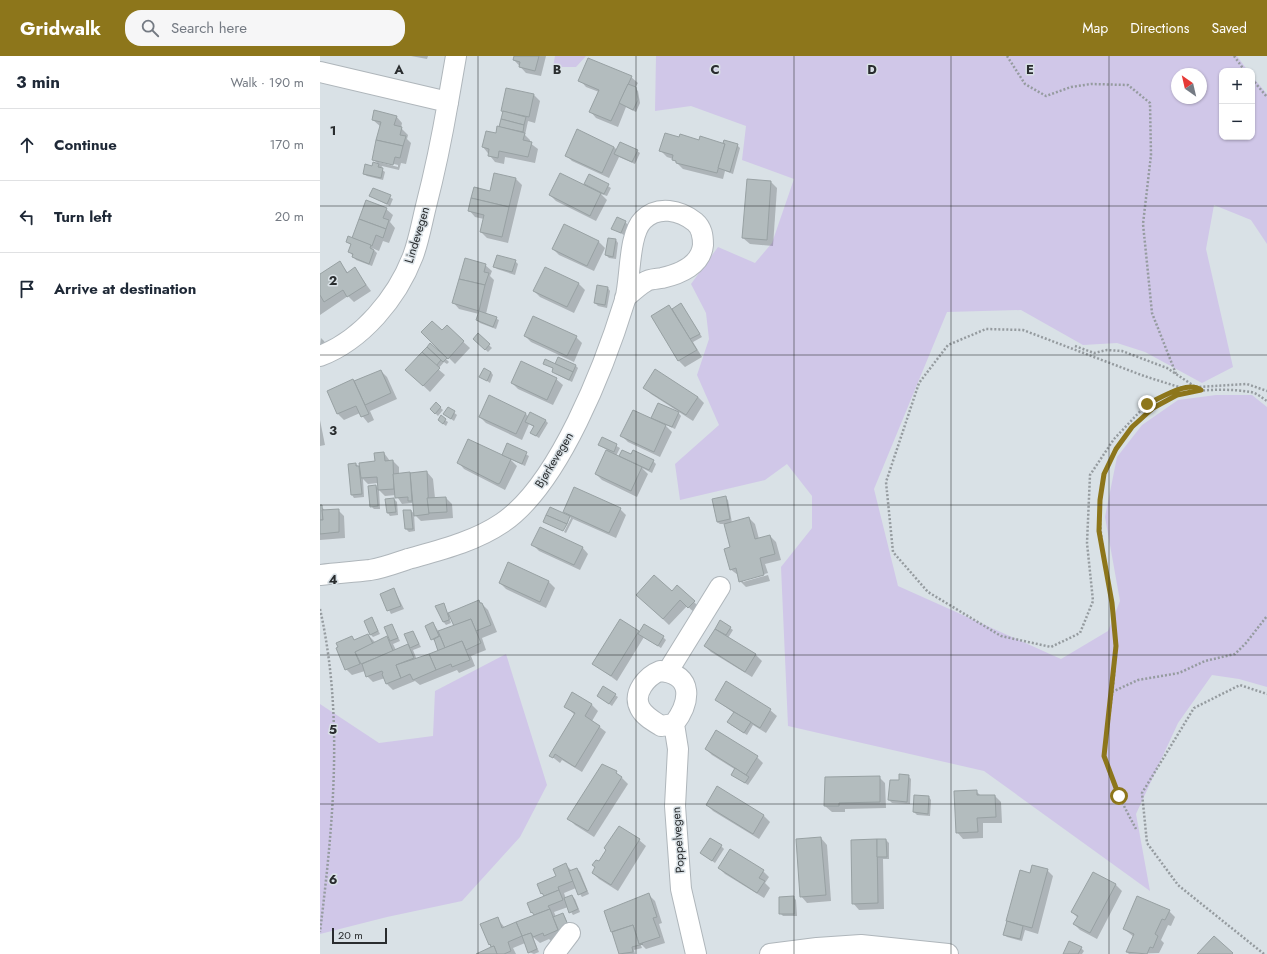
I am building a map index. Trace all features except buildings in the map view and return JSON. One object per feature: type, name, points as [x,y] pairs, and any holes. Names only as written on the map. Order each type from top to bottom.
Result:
[{"type":"street","name":"Lindevegen","points":[[320,356],[334,350],[367,325],[394,294],[413,256],[439,156],[456,56]]},
{"type":"street","points":[[320,72],[448,102]]},
{"type":"street","name":"Bjørkevegen","points":[[320,575],[372,570],[452,546],[478,536],[508,518],[530,498],[552,467],[590,396],[625,298],[634,238],[643,220],[659,211],[674,210],[687,216],[698,225],[703,236],[702,252],[692,267],[664,278],[646,281],[625,298]]},
{"type":"street","points":[[668,671],[720,587]]},
{"type":"street","points":[[660,671],[668,671],[680,678],[687,690],[686,703],[682,714],[674,724],[661,726],[647,717],[640,708],[638,698],[646,679],[660,671]]},
{"type":"street","name":"Poppelvegen","points":[[674,724],[678,749],[675,806],[681,889],[696,954]]},
{"type":"street","points":[[554,954],[570,933]]},
{"type":"street","points":[[770,954],[817,948],[861,945],[948,954]]},
{"type":"path","points":[[1007,56],[1025,84],[1046,96],[1071,87],[1091,84],[1128,85],[1150,103],[1151,155],[1143,224],[1152,313],[1176,374]]},
{"type":"path","points":[[1234,56],[1243,68]]},
{"type":"path","points":[[1255,83],[1267,97]]},
{"type":"path","points":[[1182,388],[1144,376],[1024,330],[986,329],[948,344],[919,383],[886,482],[893,552],[928,592],[1001,636],[1051,647],[1080,633],[1093,602],[1087,543],[1090,475],[1114,438],[1147,404],[1182,388],[1247,384],[1267,391]]},
{"type":"path","points":[[1075,346],[1094,353],[1107,350],[1122,351],[1167,368],[1201,390]]},
{"type":"path","points":[[1136,829],[1119,796],[1104,756],[1116,646],[1112,603],[1099,531],[1100,500],[1104,474],[1116,449],[1132,427],[1153,408],[1177,395],[1201,390],[1253,392],[1267,401]]},
{"type":"path","points":[[320,609],[331,669],[335,735],[331,832],[320,932]]},
{"type":"path","points":[[1112,692],[1138,680],[1178,673],[1205,661],[1235,654],[1246,643],[1267,616]]},
{"type":"path","points":[[1264,954],[1178,885],[1147,843],[1142,793],[1194,708],[1240,685],[1267,694]]},
{"type":"shaded area","points":[[555,56],[586,56],[576,67],[553,67]]},
{"type":"shaded area","points":[[656,56],[1237,56],[1246,68],[1219,68],[1219,140],[1255,140],[1255,80],[1267,94],[1267,244],[1251,220],[1214,205],[1206,249],[1233,367],[1202,383],[1145,352],[1117,343],[1083,345],[1021,310],[947,312],[874,489],[898,586],[1061,659],[1108,631],[1120,601],[1105,517],[1117,457],[1142,425],[1178,400],[1216,395],[1252,395],[1267,407],[1267,687],[1239,679],[1212,675],[1178,723],[1136,814],[1150,891],[984,771],[788,726],[781,567],[812,528],[812,496],[787,464],[765,480],[680,500],[675,464],[719,425],[697,375],[709,339],[706,313],[691,284],[718,247],[755,263],[772,243],[794,179],[742,160],[746,126],[691,106],[655,111]]},
{"type":"shaded area","points":[[506,654],[547,785],[520,837],[462,901],[387,917],[320,934],[320,704],[379,743],[433,736],[435,691]]},
{"type":"route","points":[[1119,796],[1104,756],[1116,646],[1108,574],[1099,531],[1100,500],[1104,474],[1116,449],[1132,427],[1153,408],[1177,395],[1201,390],[1197,387],[1182,388],[1147,404]]}]
